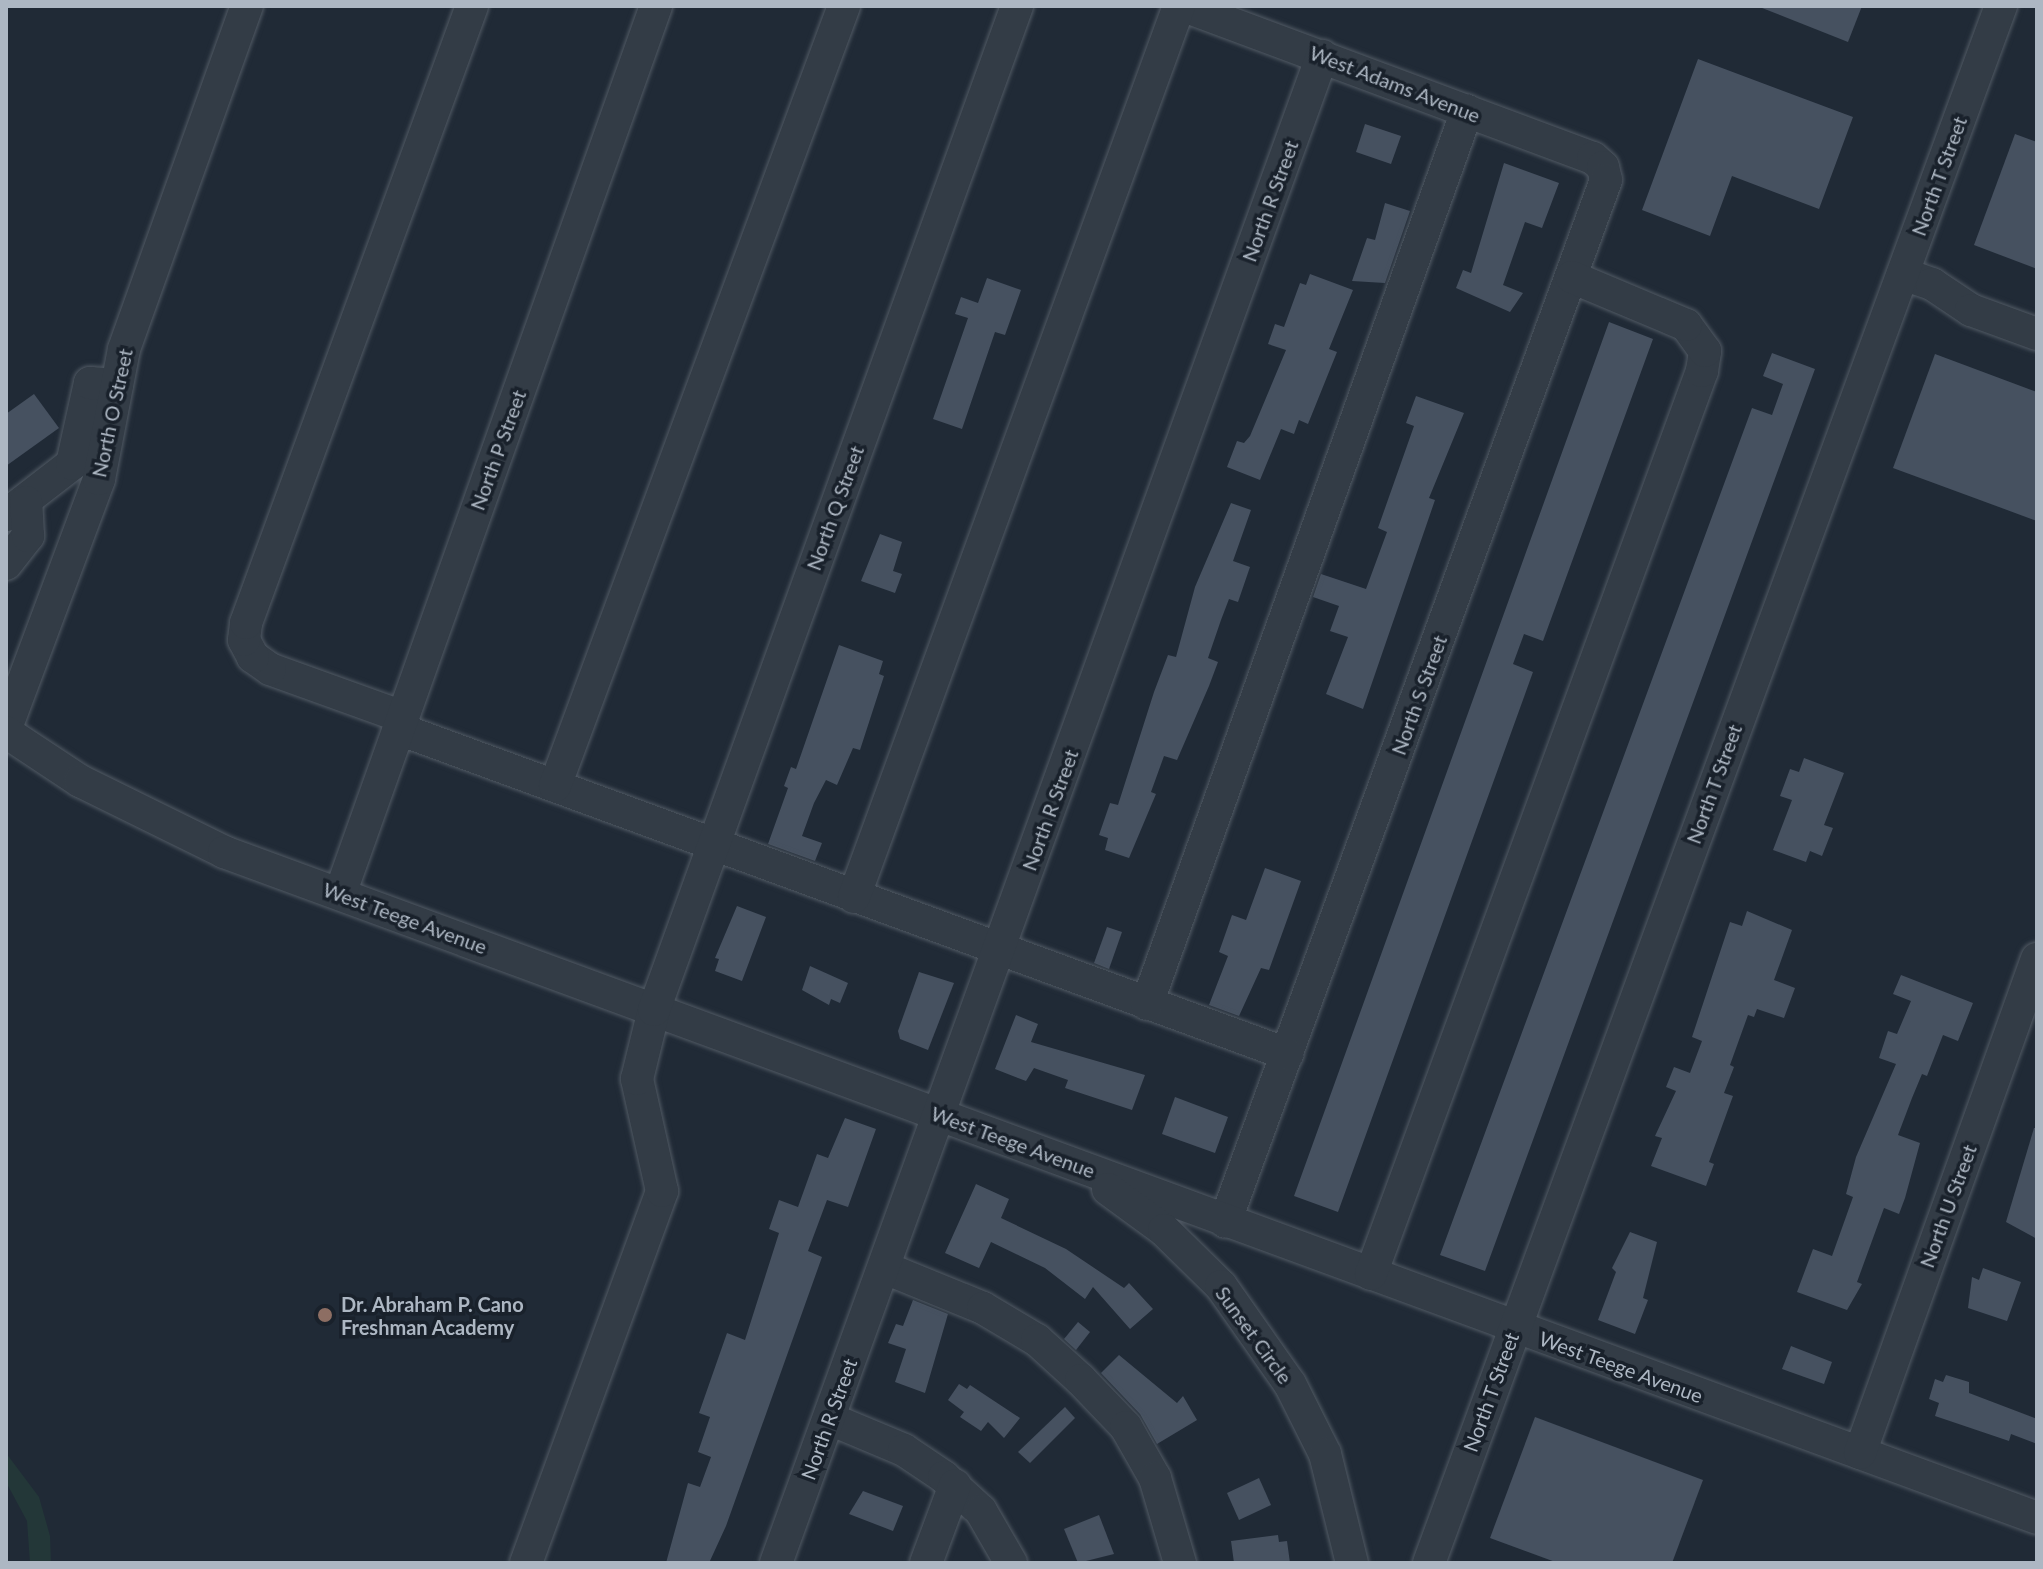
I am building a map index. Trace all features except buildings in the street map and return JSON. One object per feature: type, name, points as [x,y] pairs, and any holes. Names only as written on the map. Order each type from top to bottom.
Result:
[{"type":"street","name":"North O Street","points":[[6,730],[99,479],[124,349],[247,6]]},
{"type":"street","points":[[472,6],[245,631],[253,657],[270,669],[555,786],[1287,1054]]},
{"type":"street","name":"North P Street","points":[[340,894],[656,6]]},
{"type":"street","points":[[555,786],[844,6]]},
{"type":"street","name":"North Q Street","points":[[526,1563],[662,1191],[637,1079],[654,1010],[1017,6]]},
{"type":"street","points":[[854,897],[1182,6]]},
{"type":"street","name":"West Adams Avenue","points":[[1182,6],[1569,149],[1603,167]]},
{"type":"street","name":"North T Street","points":[[1429,1563],[2001,6]]},
{"type":"street","name":"North R Street","points":[[776,1563],[1322,56]]},
{"type":"street","points":[[1147,1004],[1467,111]]},
{"type":"street","name":"North S Street","points":[[1225,1222],[1602,196],[1603,167]]},
{"type":"street","points":[[1903,274],[1932,284],[1971,310],[2037,334]]},
{"type":"street","points":[[1371,1274],[1702,371],[1705,351],[1686,325],[1572,277]]},
{"type":"street","points":[[6,564],[28,536],[16,508],[72,464],[90,383],[117,385]]},
{"type":"street","name":"West Teege Avenue","points":[[6,730],[149,820],[340,894],[1225,1222],[2037,1518]]},
{"type":"street","name":"North U Street","points":[[1860,1453],[2037,959]]},
{"type":"street","name":"Sunset Circle","points":[[1073,1164],[1164,1230],[1246,1317],[1290,1384],[1325,1454],[1352,1563]]},
{"type":"street","points":[[885,1268],[983,1308],[1037,1340],[1081,1380],[1126,1427],[1155,1478],[1180,1563]]},
{"type":"street","points":[[830,1419],[904,1450],[955,1485],[996,1532],[1011,1563]]},
{"type":"street","points":[[926,1563],[955,1485]]},
{"type":"green space","points":[[6,1453],[39,1497],[50,1536],[51,1563],[30,1563],[27,1521],[6,1482]]},
{"type":"place","name":"Dr. Abraham P. Cano Freshman Academy","points":[[325,1315]]}]
